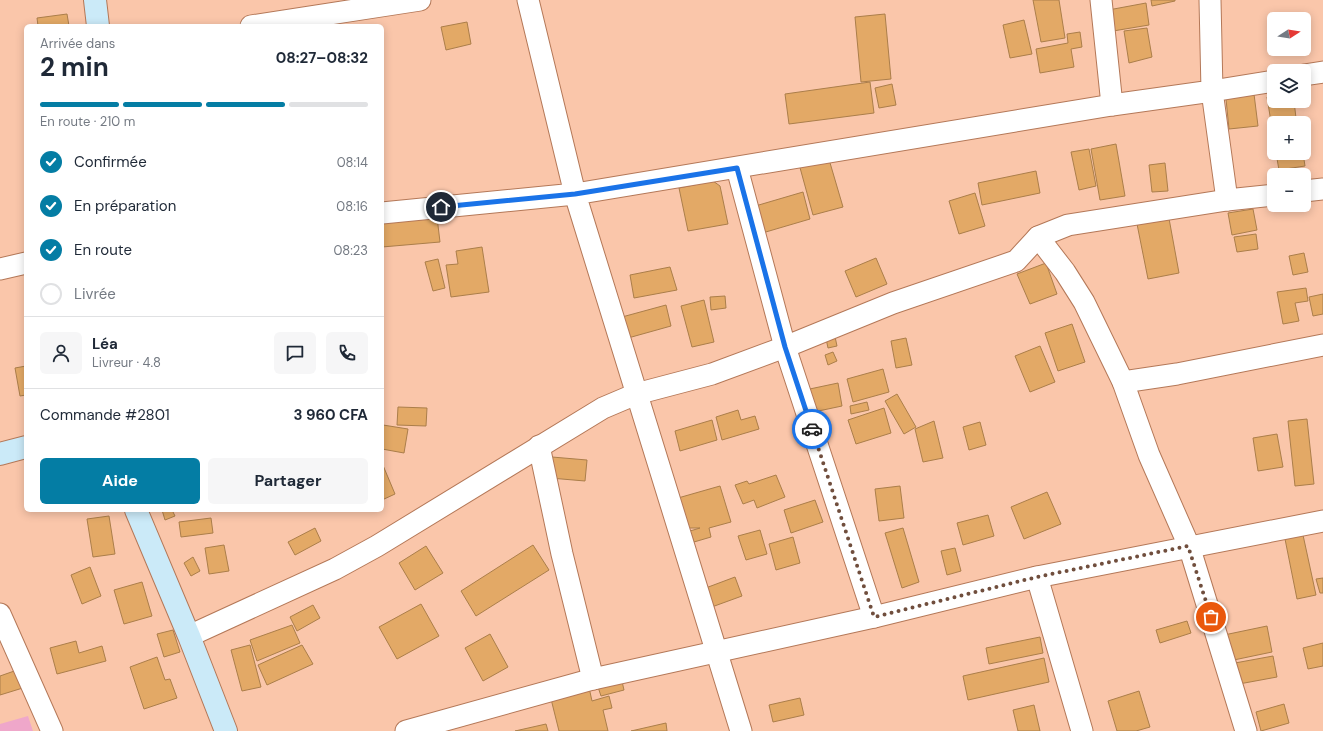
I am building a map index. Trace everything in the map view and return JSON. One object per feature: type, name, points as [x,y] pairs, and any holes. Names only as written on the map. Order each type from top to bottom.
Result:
[{"type":"street","points":[[95,0],[98,24]]},
{"type":"street","points":[[264,24],[420,0]]},
{"type":"street","points":[[528,0],[575,194],[741,731]]},
{"type":"street","points":[[1101,0],[1112,105]]},
{"type":"street","points":[[1210,0],[1212,91],[1227,200]]},
{"type":"street","points":[[1311,74],[1323,72]]},
{"type":"street","points":[[384,213],[575,194],[1112,105],[1212,91],[1267,81]]},
{"type":"street","points":[[737,168],[785,347],[874,617]]},
{"type":"street","points":[[1311,190],[1323,189]]},
{"type":"street","points":[[189,636],[335,569],[377,546],[539,446],[604,408],[636,394],[712,374],[785,347],[893,303],[1016,261],[1038,237],[1068,225],[1227,200],[1267,196]]},
{"type":"street","points":[[1038,237],[1065,272],[1084,302],[1123,382],[1149,455],[1188,546],[1246,731]]},
{"type":"street","points":[[0,269],[24,263]]},
{"type":"street","points":[[1123,382],[1177,374],[1323,345]]},
{"type":"street","points":[[539,446],[562,554],[593,679]]},
{"type":"street","points":[[0,454],[24,447]]},
{"type":"street","points":[[137,512],[189,636],[226,731]]},
{"type":"street","points":[[406,731],[593,679],[874,617],[1037,577],[1188,546],[1323,521]]},
{"type":"street","points":[[1037,577],[1082,731]]},
{"type":"street","points":[[0,614],[52,731]]},
{"type":"shaded area","points":[[28,716],[33,731],[0,731],[0,724]]},
{"type":"building","points":[[1033,0],[1059,0],[1065,38],[1041,42]]},
{"type":"building","points":[[1151,0],[1175,0],[1175,1],[1152,6]]},
{"type":"building","points":[[1146,3],[1149,25],[1107,32],[1103,11]]},
{"type":"building","points":[[67,14],[69,24],[38,24],[37,18]]},
{"type":"building","points":[[885,14],[891,79],[861,82],[855,17]]},
{"type":"building","points":[[1024,20],[1032,54],[1010,58],[1003,25]]},
{"type":"building","points":[[467,22],[471,44],[446,50],[441,27]]},
{"type":"building","points":[[1147,28],[1152,57],[1129,63],[1124,31]]},
{"type":"building","points":[[1080,32],[1082,47],[1071,49],[1074,67],[1040,73],[1036,49],[1068,43],[1067,34]]},
{"type":"building","points":[[870,82],[874,113],[789,124],[785,94]]},
{"type":"building","points":[[892,84],[896,105],[879,108],[875,88]]},
{"type":"building","points":[[1254,94],[1258,126],[1229,129],[1226,99]]},
{"type":"building","points":[[1269,108],[1295,108],[1296,116],[1270,116]]},
{"type":"building","points":[[1116,144],[1125,196],[1100,200],[1091,149]]},
{"type":"building","points":[[1089,149],[1096,186],[1079,190],[1071,152]]},
{"type":"building","points":[[828,156],[843,207],[813,215],[799,164]]},
{"type":"building","points":[[1277,160],[1304,160],[1305,166],[1279,168]]},
{"type":"building","points":[[1165,163],[1168,191],[1152,192],[1149,165]]},
{"type":"building","points":[[1036,171],[1040,193],[982,205],[978,183]]},
{"type":"building","points":[[713,181],[720,186],[728,224],[688,231],[679,188]]},
{"type":"building","points":[[803,192],[810,219],[759,234],[752,207]]},
{"type":"building","points":[[975,193],[985,226],[959,234],[949,201]]},
{"type":"building","points":[[1253,209],[1257,230],[1232,235],[1228,213]]},
{"type":"building","points":[[1168,213],[1179,273],[1148,279],[1136,219]]},
{"type":"building","points":[[437,217],[440,242],[384,247],[384,223]]},
{"type":"building","points":[[1256,234],[1258,249],[1237,252],[1234,237]]},
{"type":"building","points":[[482,247],[489,292],[451,297],[446,265],[458,264],[456,251]]},
{"type":"building","points":[[1304,253],[1308,272],[1293,275],[1289,256]]},
{"type":"building","points":[[876,258],[887,284],[856,297],[845,271]]},
{"type":"building","points":[[438,259],[445,288],[433,291],[425,262]]},
{"type":"building","points":[[1046,263],[1057,294],[1030,304],[1017,274]]},
{"type":"building","points":[[670,267],[677,290],[634,298],[630,275]]},
{"type":"building","points":[[1306,288],[1308,301],[1295,303],[1299,321],[1283,324],[1277,292]]},
{"type":"building","points":[[1323,294],[1323,314],[1313,316],[1309,297]]},
{"type":"building","points":[[725,296],[726,308],[711,310],[710,297]]},
{"type":"building","points":[[704,300],[714,342],[692,347],[681,306]]},
{"type":"building","points":[[666,305],[671,326],[628,338],[622,317]]},
{"type":"building","points":[[1072,324],[1085,362],[1058,371],[1045,333]]},
{"type":"building","points":[[834,332],[837,346],[828,348],[825,334]]},
{"type":"building","points":[[906,338],[912,365],[896,368],[891,341]]},
{"type":"building","points":[[1040,346],[1055,382],[1030,392],[1015,356]]},
{"type":"building","points":[[833,352],[837,361],[828,365],[825,355]]},
{"type":"building","points":[[24,366],[24,395],[20,396],[15,368]]},
{"type":"building","points":[[883,369],[889,392],[853,402],[847,379]]},
{"type":"building","points":[[838,383],[842,406],[809,413],[805,390]]},
{"type":"building","points":[[897,394],[916,427],[904,434],[885,401]]},
{"type":"building","points":[[867,402],[869,410],[851,414],[850,406]]},
{"type":"building","points":[[398,407],[427,408],[426,426],[397,425]]},
{"type":"building","points":[[884,408],[891,433],[856,444],[848,420]]},
{"type":"building","points":[[738,410],[741,420],[755,416],[759,429],[722,440],[716,417]]},
{"type":"building","points":[[1307,419],[1314,484],[1295,486],[1288,421]]},
{"type":"building","points":[[712,420],[717,440],[680,451],[675,431]]},
{"type":"building","points":[[934,421],[943,458],[923,462],[915,429]]},
{"type":"building","points":[[980,422],[986,445],[969,450],[963,427]]},
{"type":"building","points":[[384,425],[408,429],[404,453],[384,449]]},
{"type":"building","points":[[1277,434],[1283,467],[1258,471],[1253,438]]},
{"type":"building","points":[[552,457],[587,460],[585,481],[550,478]]},
{"type":"building","points":[[384,468],[395,494],[384,499]]},
{"type":"building","points":[[776,475],[785,497],[757,508],[754,500],[743,504],[735,485],[747,481],[749,484]]},
{"type":"building","points":[[720,486],[731,522],[709,528],[711,537],[694,542],[690,531],[700,528],[689,528],[678,498]]},
{"type":"building","points":[[900,486],[904,518],[879,521],[875,489]]},
{"type":"building","points":[[1047,492],[1061,524],[1024,539],[1011,507]]},
{"type":"building","points":[[815,500],[823,522],[791,533],[784,510]]},
{"type":"building","points":[[163,512],[173,512],[175,516],[165,520]]},
{"type":"building","points":[[988,515],[994,536],[963,545],[957,523]]},
{"type":"building","points":[[109,516],[115,554],[93,557],[87,519]]},
{"type":"building","points":[[211,518],[213,533],[181,537],[179,522]]},
{"type":"building","points":[[315,528],[321,541],[295,555],[288,542]]},
{"type":"building","points":[[903,528],[919,582],[902,588],[885,533]]},
{"type":"building","points":[[760,530],[767,554],[746,560],[738,536]]},
{"type":"building","points":[[1303,535],[1316,595],[1297,599],[1285,539]]},
{"type":"building","points":[[793,537],[800,563],[776,570],[769,544]]},
{"type":"building","points":[[224,545],[229,571],[209,574],[205,548]]},
{"type":"building","points":[[533,545],[549,570],[476,616],[461,591]]},
{"type":"building","points":[[426,546],[443,573],[415,590],[399,563]]},
{"type":"building","points":[[955,548],[961,571],[947,575],[941,551]]},
{"type":"building","points":[[193,557],[200,571],[191,576],[184,563]]},
{"type":"building","points":[[90,567],[101,596],[82,604],[71,575]]},
{"type":"building","points":[[735,577],[742,596],[709,608],[703,589]]},
{"type":"building","points":[[1323,578],[1323,593],[1320,593],[1316,579]]},
{"type":"building","points":[[142,582],[152,616],[124,624],[114,590]]},
{"type":"building","points":[[421,604],[439,636],[397,659],[379,627]]},
{"type":"building","points":[[313,605],[320,618],[297,631],[290,617]]},
{"type":"building","points":[[1187,621],[1191,633],[1160,643],[1156,630]]},
{"type":"building","points":[[292,625],[300,643],[257,661],[250,640]]},
{"type":"building","points":[[1267,626],[1272,652],[1229,661],[1224,635]]},
{"type":"building","points":[[173,630],[180,652],[164,657],[157,634]]},
{"type":"building","points":[[490,634],[508,667],[483,681],[465,648]]},
{"type":"building","points":[[1040,637],[1043,653],[989,664],[986,648]]},
{"type":"building","points":[[76,641],[79,653],[102,646],[106,661],[57,674],[50,648]]},
{"type":"building","points":[[1323,643],[1323,666],[1308,669],[1303,648]]},
{"type":"building","points":[[250,645],[261,687],[242,691],[231,650]]},
{"type":"building","points":[[302,645],[313,664],[267,685],[258,665]]},
{"type":"building","points":[[1273,656],[1277,677],[1239,684],[1235,663]]},
{"type":"building","points":[[157,657],[165,680],[170,679],[177,698],[144,709],[130,667]]},
{"type":"building","points":[[1044,658],[1049,682],[968,700],[963,676]]},
{"type":"building","points":[[20,669],[26,687],[0,695],[0,676]]},
{"type":"building","points":[[621,677],[624,690],[601,696],[597,684]]},
{"type":"building","points":[[588,683],[592,701],[609,696],[612,708],[603,710],[608,731],[559,731],[550,695]]},
{"type":"building","points":[[1139,691],[1150,727],[1136,731],[1117,731],[1108,701]]},
{"type":"building","points":[[800,698],[804,715],[773,722],[769,705]]},
{"type":"building","points":[[1284,704],[1289,723],[1261,731],[1256,712]]},
{"type":"building","points":[[1034,705],[1040,731],[1018,731],[1013,710]]},
{"type":"building","points":[[666,723],[667,731],[631,731]]},
{"type":"building","points":[[546,724],[548,731],[515,731]]},
{"type":"way so far","points":[[812,429],[874,617],[1037,577],[1188,546],[1211,617]]},
{"type":"route","points":[[441,207],[575,194],[737,168],[785,347],[812,429]]}]
